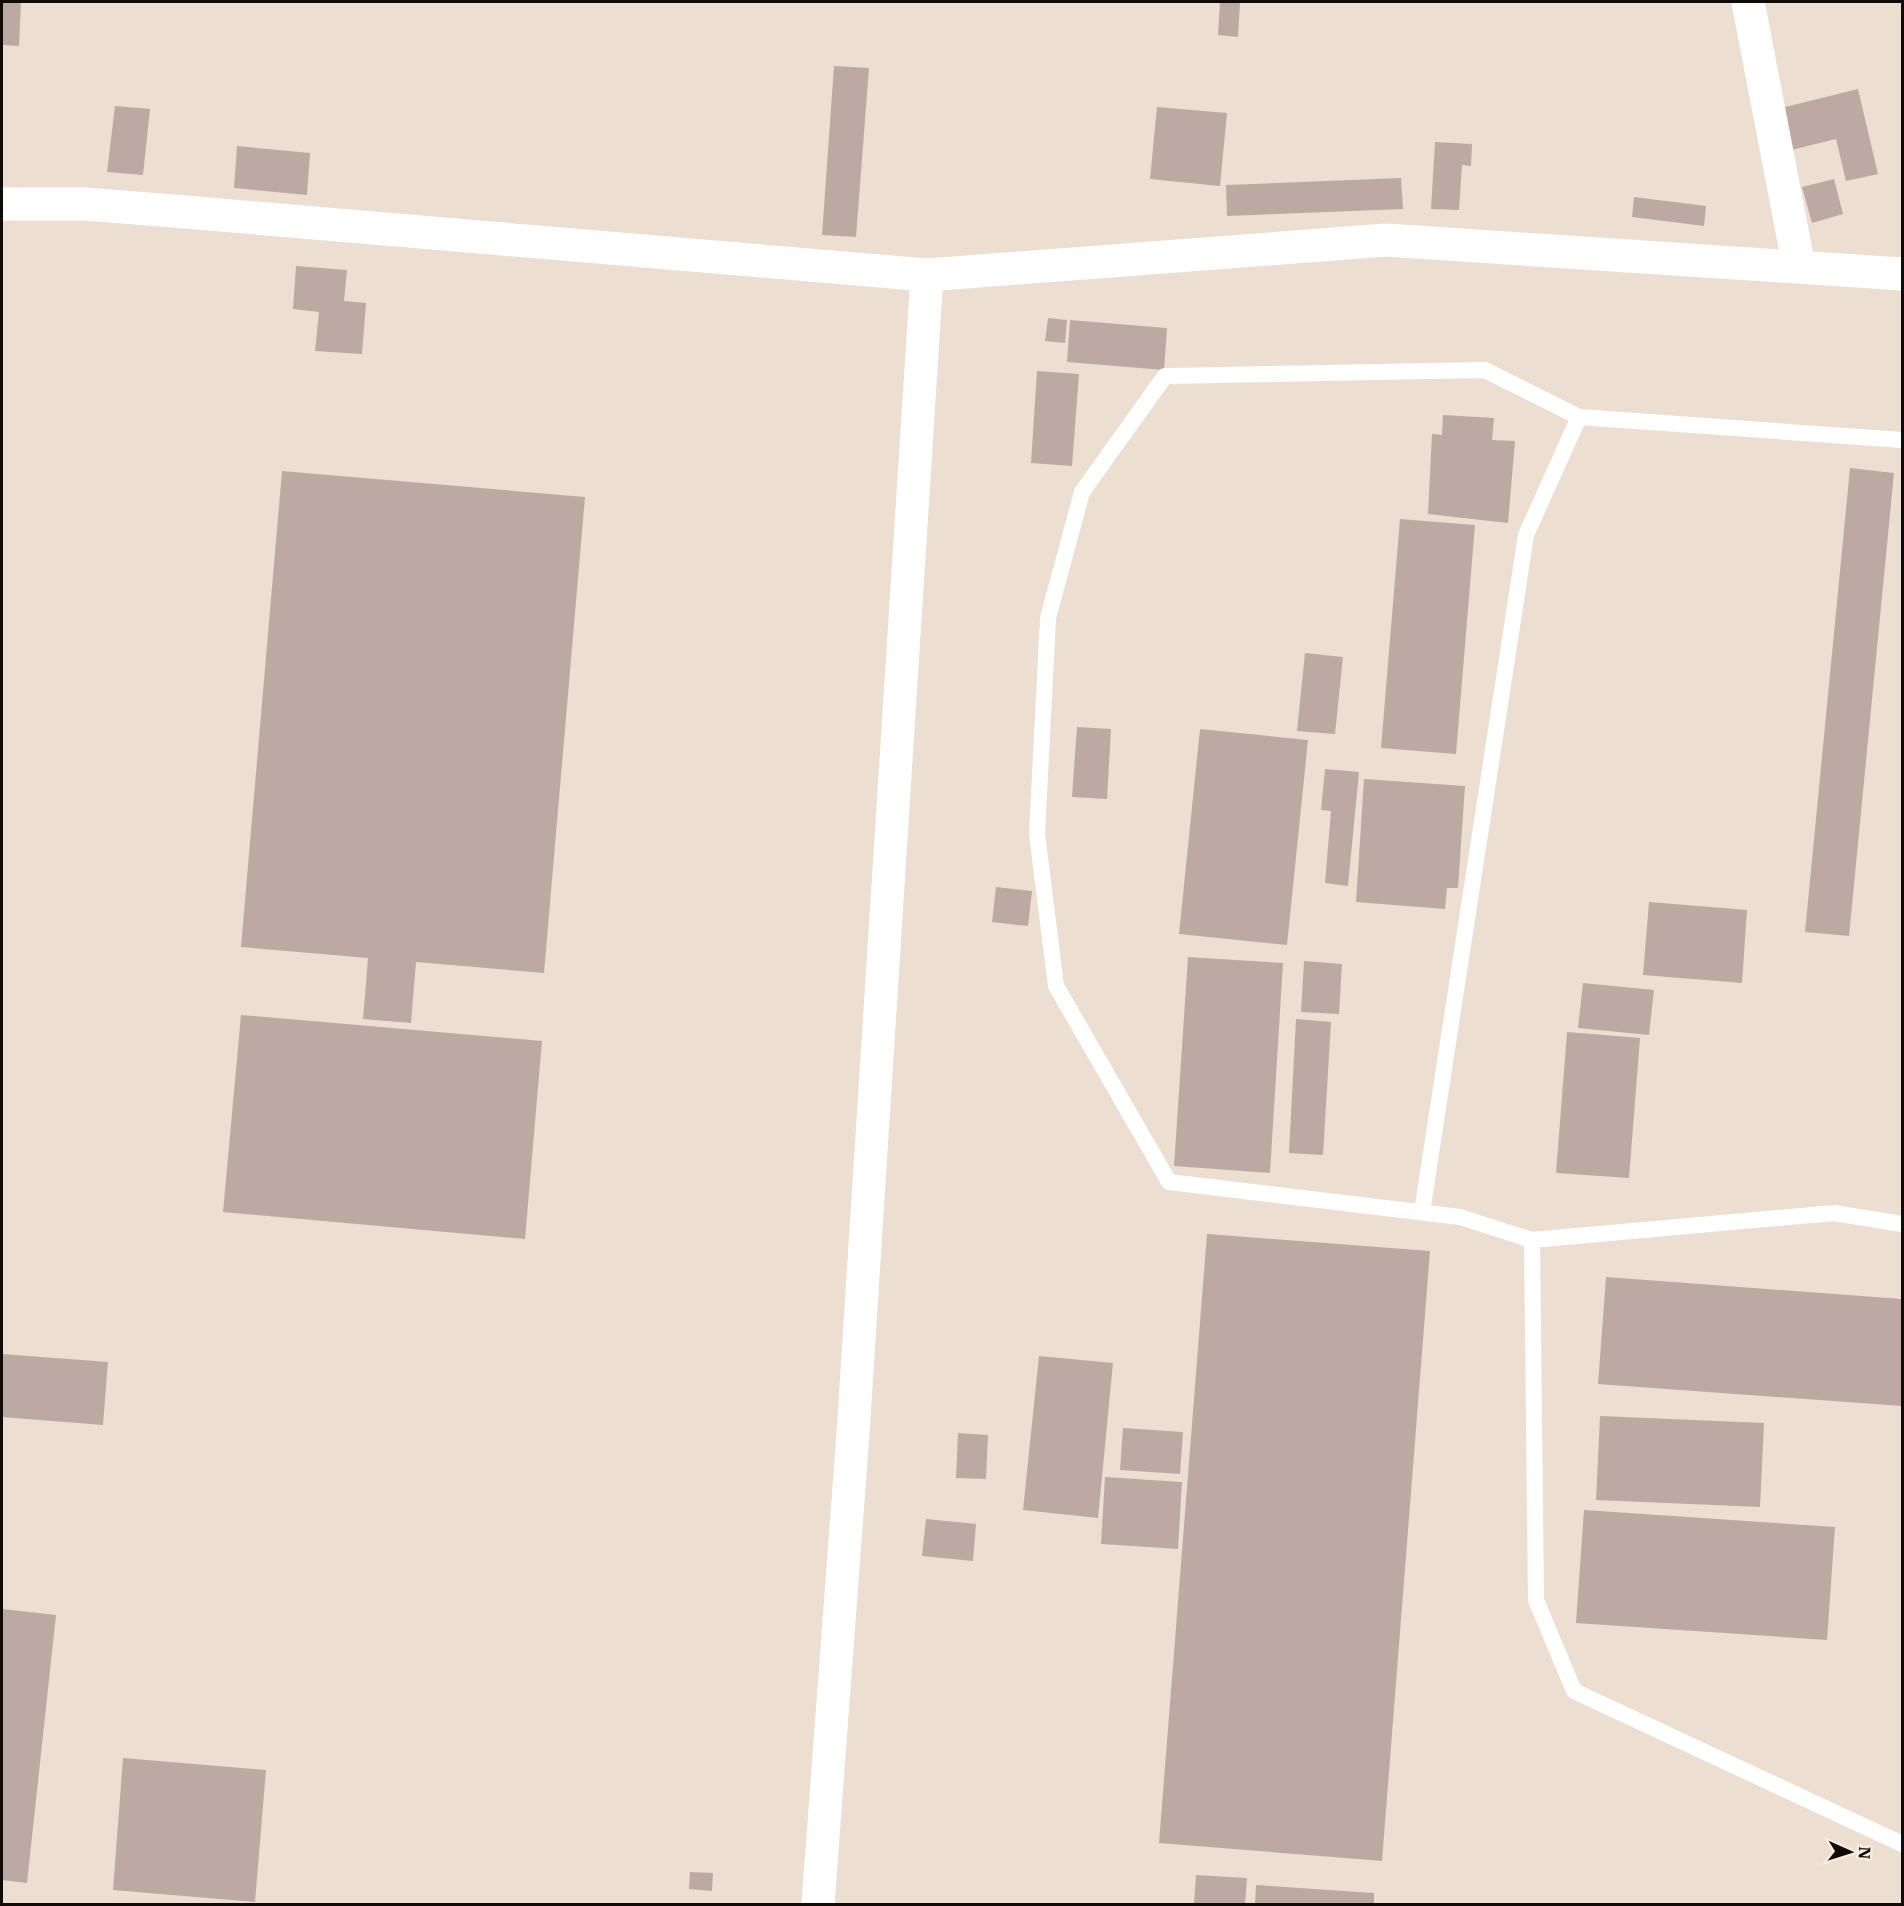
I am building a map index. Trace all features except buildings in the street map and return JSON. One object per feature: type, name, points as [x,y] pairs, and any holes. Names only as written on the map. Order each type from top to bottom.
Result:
[{"type":"street","points":[[1748,2],[1799,267]]},
{"type":"street","points":[[2,204],[86,204],[927,275],[1386,240],[1902,274]]},
{"type":"street","points":[[818,1905],[853,1432],[927,275]]},
{"type":"lane","points":[[1902,440],[1579,417],[1485,370],[1165,376],[1082,492],[1048,618],[1037,834],[1056,986],[1168,1182],[1460,1217],[1532,1240],[1834,1213],[1902,1224]]},
{"type":"lane","points":[[1422,1212],[1526,535],[1579,417]]},
{"type":"lane","points":[[1532,1240],[1536,1600],[1574,1691],[1902,1844]]}]
